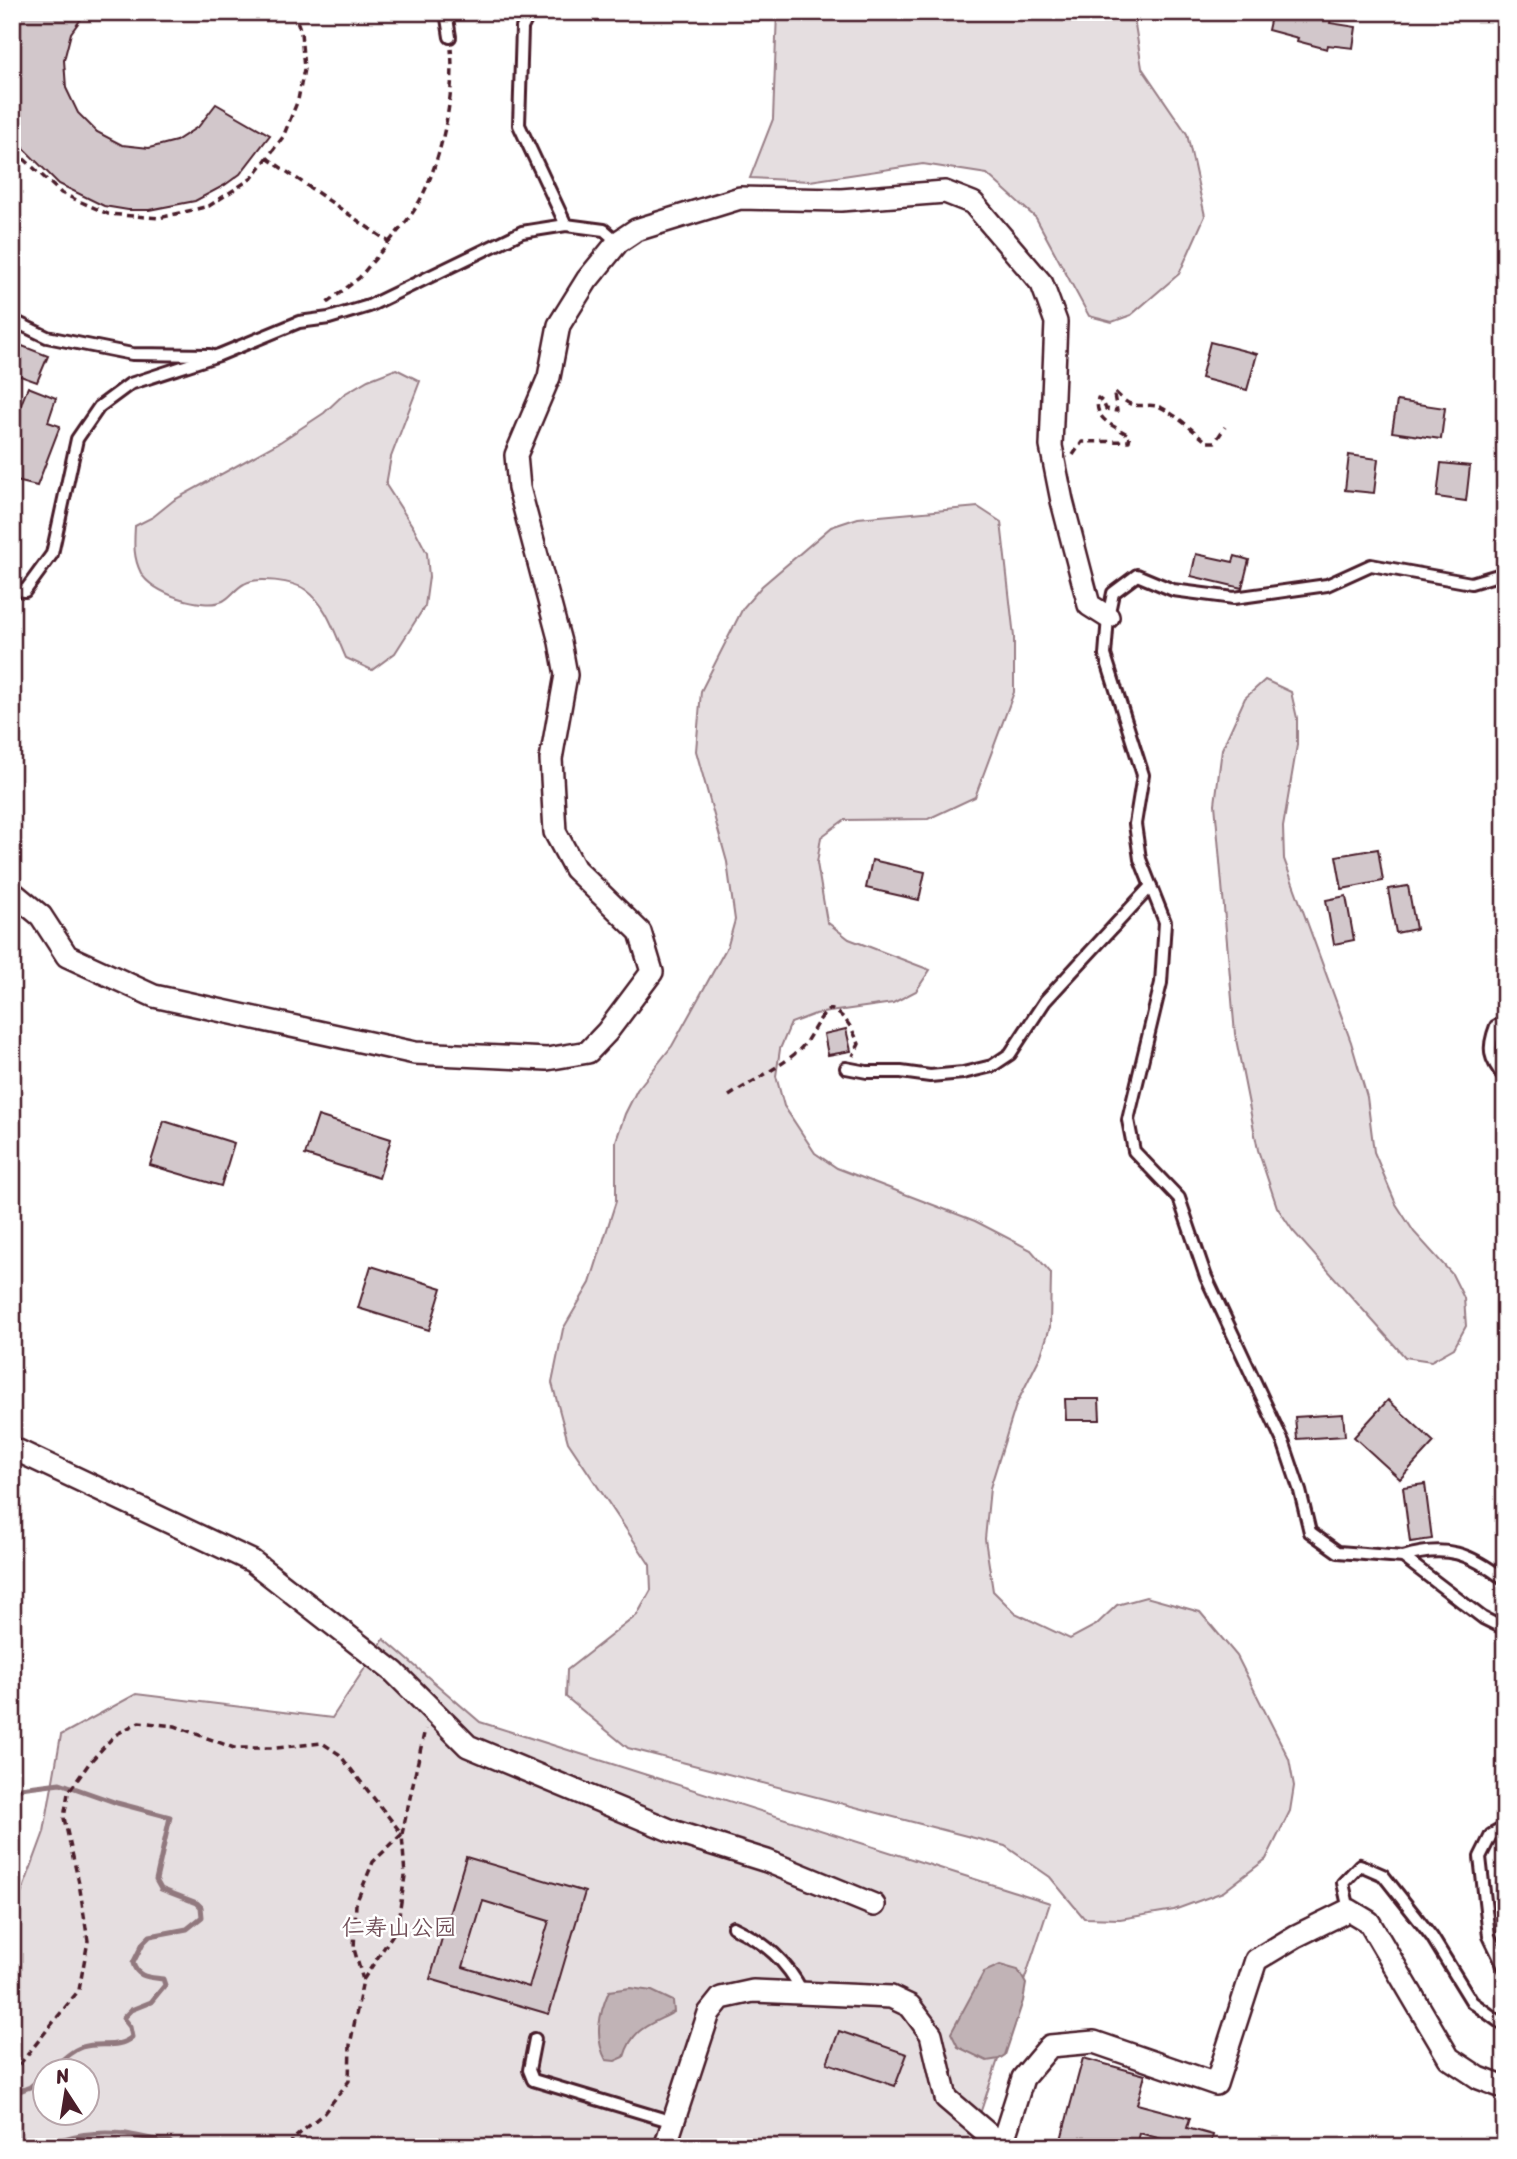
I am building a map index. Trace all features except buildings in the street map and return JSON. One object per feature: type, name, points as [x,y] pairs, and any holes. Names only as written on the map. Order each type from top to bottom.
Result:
[{"type":"street","points":[[12,892],[41,916],[67,956],[154,996],[415,1053],[547,1059],[588,1052],[607,1032],[652,972],[640,932],[576,869],[555,832],[551,759],[566,675],[560,642],[519,488],[516,455],[549,377],[559,325],[587,280],[618,242],[636,230],[740,198],[841,200],[946,192],[973,203],[1042,284],[1056,322],[1051,446],[1089,605],[1108,617]]},
{"type":"street","points":[[12,1448],[251,1561],[394,1672],[468,1746],[673,1830],[767,1861],[874,1905]]},
{"type":"street","points":[[665,2147],[709,2012],[721,1998],[753,1991],[803,1993],[891,1997],[911,2006],[931,2034],[946,2098],[1001,2146],[1023,2078],[1050,2046],[1094,2042],[1216,2084],[1256,1960],[1296,1936],[1349,1910],[1369,1922],[1449,2058],[1479,2078],[1505,2088]]},
{"type":"lane","points":[[446,12],[450,37]]},
{"type":"lane","points":[[530,12],[522,28],[519,125],[566,225]]},
{"type":"lane","points":[[12,589],[25,591],[52,554],[77,439],[99,407],[130,384],[219,355],[299,322],[329,318],[369,306],[522,232],[566,225],[604,230],[618,242]]},
{"type":"lane","points":[[12,320],[47,337],[132,354],[219,355]]},
{"type":"lane","points":[[1505,573],[1471,583],[1371,565],[1327,585],[1234,597],[1173,590],[1137,575],[1113,593],[1105,655],[1143,775],[1135,824],[1140,859],[1164,922],[1161,983],[1128,1120],[1134,1151],[1179,1198],[1206,1277],[1284,1444],[1310,1532],[1338,1552],[1403,1557],[1445,1550],[1468,1557],[1505,1580]]},
{"type":"lane","points":[[846,1068],[930,1076],[963,1073],[992,1066],[1010,1054],[1045,1001],[1151,886]]},
{"type":"lane","points":[[1505,1023],[1496,1026],[1490,1040],[1493,1063],[1505,1078]]},
{"type":"lane","points":[[1403,1557],[1483,1618],[1505,1629]]},
{"type":"lane","points":[[1505,1827],[1491,1835],[1480,1857],[1489,1936],[1505,1969]]},
{"type":"lane","points":[[1349,1910],[1343,1883],[1360,1865],[1382,1875],[1432,1937],[1472,2002],[1505,2026]]},
{"type":"lane","points":[[733,1927],[756,1937],[793,1972],[803,1993]]},
{"type":"lane","points":[[535,2039],[529,2070],[533,2080],[673,2122]]},
{"type":"path","points":[[12,138],[23,158],[61,193],[108,214],[159,218],[209,206],[252,178],[283,137],[298,100],[304,69],[300,32],[294,12]]},
{"type":"path","points":[[299,322],[359,278],[414,211],[432,175],[441,142],[450,94],[450,37]]},
{"type":"path","points":[[267,158],[389,242]]},
{"type":"path","points":[[1057,477],[1082,442],[1129,441],[1130,436],[1117,426],[1109,425],[1100,416],[1096,403],[1098,398],[1107,409],[1116,411],[1115,392],[1134,405],[1165,409],[1186,422],[1207,442],[1215,442],[1225,427]]},
{"type":"path","points":[[729,1096],[797,1052],[811,1035],[820,1016],[830,1009],[839,1012],[851,1027],[859,1044],[846,1068]]},
{"type":"path","points":[[291,2147],[292,2140],[324,2113],[349,2081],[350,2045],[363,1980],[397,1928],[405,1876],[402,1834],[425,1736],[425,1702]]},
{"type":"path","points":[[12,2074],[79,1990],[88,1941],[79,1883],[64,1818],[68,1793],[90,1762],[115,1735],[139,1722],[175,1726],[234,1748],[276,1748],[322,1743],[339,1754],[402,1834]]},
{"type":"path","points":[[363,1980],[354,1949],[356,1903],[373,1862],[402,1834]]},
{"type":"green space","points":[[777,12],[1133,12],[1142,68],[1187,134],[1205,216],[1179,274],[1131,315],[1112,322],[1089,316],[1036,218],[987,174],[923,164],[810,181],[750,178],[773,119]]},
{"type":"green space","points":[[396,369],[420,381],[391,457],[386,485],[427,553],[429,577],[425,606],[395,653],[372,670],[346,658],[320,604],[306,590],[293,584],[257,580],[241,586],[223,601],[203,603],[166,593],[155,587],[141,573],[135,556],[135,526],[153,517],[174,500],[280,442],[324,413],[344,394],[368,380]]},
{"type":"green space","points":[[978,507],[1001,522],[1014,637],[1014,692],[975,797],[928,819],[844,820],[821,837],[817,863],[827,922],[849,939],[930,970],[916,991],[893,1003],[815,1014],[791,1023],[780,1049],[776,1076],[784,1106],[815,1153],[837,1168],[975,1221],[1031,1250],[1051,1273],[1050,1327],[1041,1355],[1016,1405],[990,1488],[985,1539],[993,1591],[1015,1613],[1070,1639],[1096,1625],[1117,1605],[1146,1597],[1200,1612],[1237,1656],[1289,1759],[1294,1786],[1290,1811],[1266,1859],[1223,1892],[1174,1910],[1120,1919],[1084,1918],[1050,1877],[1005,1846],[628,1748],[566,1697],[567,1670],[637,1615],[651,1590],[650,1565],[568,1442],[552,1383],[563,1329],[590,1283],[616,1201],[616,1141],[625,1114],[637,1090],[672,1046],[728,945],[735,920],[727,862],[696,751],[701,691],[743,608],[762,586],[831,527],[858,518]]},
{"type":"green space","points":[[1265,680],[1291,692],[1297,718],[1297,745],[1283,827],[1284,859],[1351,1042],[1367,1097],[1374,1152],[1396,1204],[1414,1232],[1452,1274],[1464,1298],[1466,1326],[1454,1348],[1431,1361],[1405,1357],[1293,1231],[1277,1207],[1258,1150],[1235,1034],[1215,804],[1222,749],[1245,698]]},
{"type":"green space","name":"仁寿山公园","points":[[384,1639],[480,1722],[1050,1903],[969,2147],[12,2147],[12,1919],[44,1832],[61,1735],[136,1694],[332,1718]]},
{"type":"shaded area","points":[[1000,1965],[1018,1970],[1026,1984],[1005,2055],[987,2061],[958,2047],[951,2033],[984,1972]]},
{"type":"shaded area","points":[[630,1988],[652,1991],[673,2001],[674,2012],[637,2033],[624,2057],[615,2061],[606,2060],[599,2034],[603,2008],[609,1991]]},
{"type":"waterway","points":[[12,1789],[60,1783],[117,1803],[170,1817],[156,1880],[161,1889],[201,1907],[202,1917],[187,1929],[150,1936],[143,1943],[133,1963],[135,1968],[145,1976],[163,1979],[165,1985],[151,2002],[131,2010],[123,2018],[130,2027],[132,2037],[120,2043],[89,2045],[65,2058]]},
{"type":"waterway","points":[[12,2094],[32,2085]]},
{"type":"waterway","points":[[45,2147],[74,2136],[105,2133],[169,2141],[175,2147]]}]
